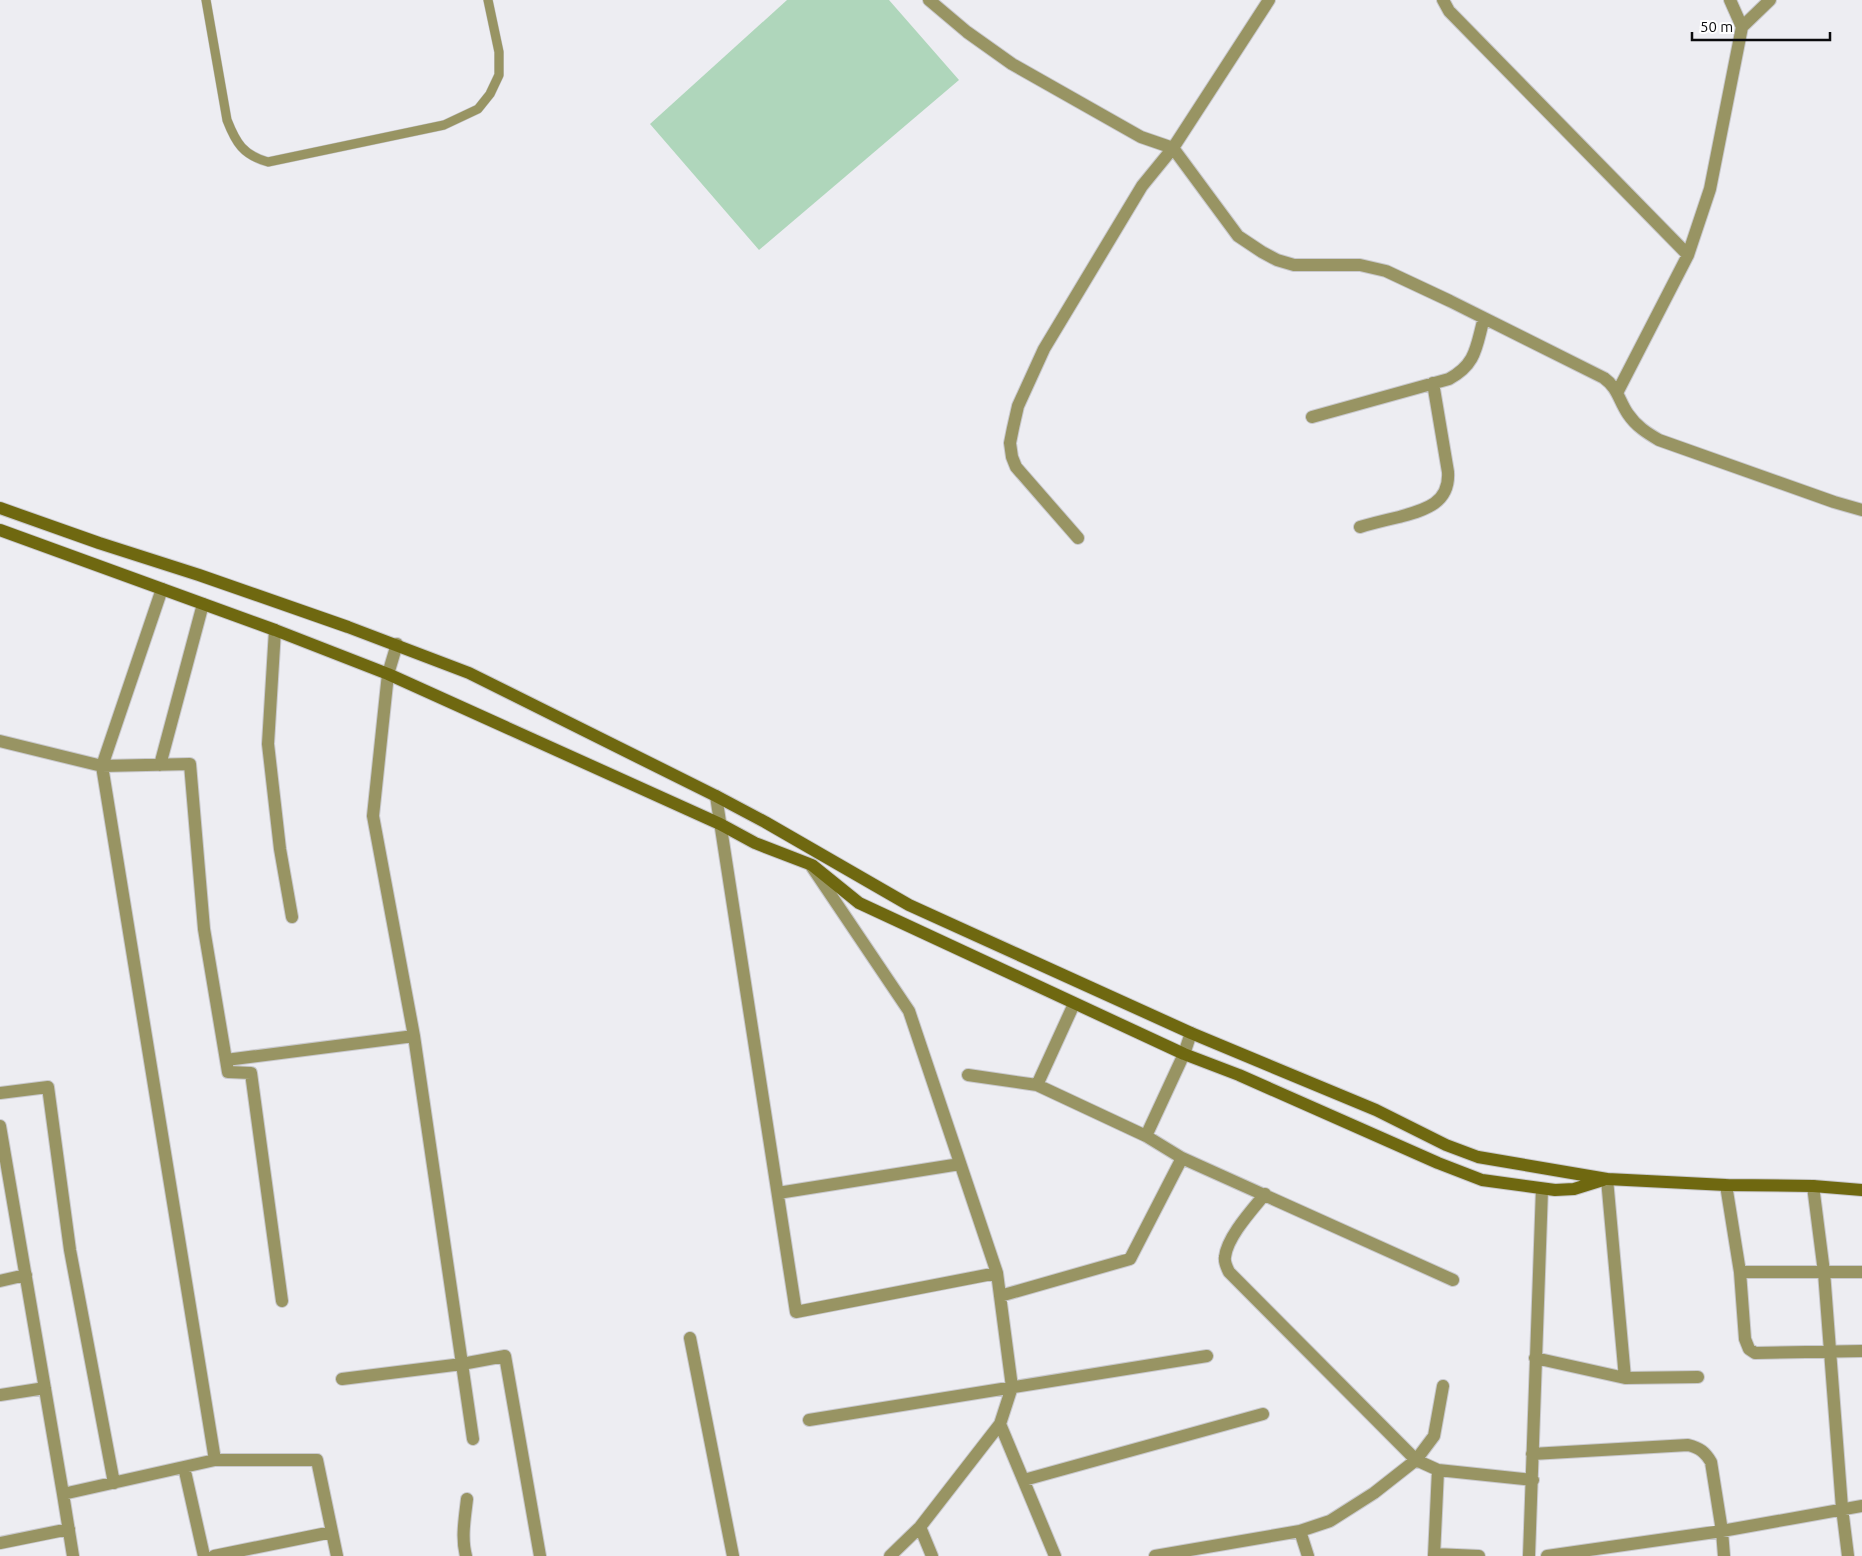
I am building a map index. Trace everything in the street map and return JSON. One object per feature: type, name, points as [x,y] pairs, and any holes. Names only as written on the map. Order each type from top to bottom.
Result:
[{"type":"street","points":[[929,0],[967,32],[1012,64],[1141,137],[1172,148],[1238,236],[1262,252],[1277,260],[1294,265],[1360,265],[1386,271],[1604,378],[1612,383],[1618,391],[1627,412],[1634,422],[1659,440],[1834,502],[1862,510]]},
{"type":"street","points":[[1078,538],[1016,467],[1012,457],[1010,442],[1018,406],[1044,349],[1142,186],[1172,148],[1269,0]]},
{"type":"street","points":[[1443,0],[1449,11],[1688,255]]},
{"type":"street","points":[[1730,0],[1742,27]]},
{"type":"street","points":[[1618,391],[1688,255],[1710,189],[1742,27],[1770,0]]},
{"type":"street","points":[[1312,417],[1449,379],[1466,369],[1475,352],[1484,318]]},
{"type":"street","points":[[1360,527],[1429,508],[1440,499],[1444,492],[1449,482],[1448,472],[1433,383]]},
{"type":"street","points":[[0,508],[396,644],[469,673],[716,796],[909,905],[1191,1033],[1376,1110],[1446,1145],[1478,1157],[1606,1179],[1726,1186],[1814,1186],[1862,1190]]},
{"type":"street","points":[[0,530],[275,630],[388,674],[720,824],[755,843],[812,866],[859,903],[1074,1004],[1184,1054],[1239,1075],[1382,1139],[1472,1176],[1490,1181],[1542,1189],[1574,1190],[1606,1179]]},
{"type":"street","points":[[162,589],[102,766],[215,1460]]},
{"type":"street","points":[[160,764],[204,604]]},
{"type":"street","points":[[275,630],[268,744],[280,849],[292,917]]},
{"type":"street","points":[[396,644],[388,674],[373,816],[414,1036],[473,1439]]},
{"type":"street","points":[[0,741],[102,766],[190,764],[204,929],[228,1072],[252,1073],[282,1301]]},
{"type":"street","points":[[716,796],[796,1312],[997,1273]]},
{"type":"street","points":[[815,852],[812,866],[909,1011],[997,1273],[1012,1387],[1000,1424],[920,1527],[890,1556]]},
{"type":"street","points":[[1037,1085],[1074,1004]]},
{"type":"street","points":[[1146,1136],[1184,1054],[1191,1033]]},
{"type":"street","points":[[226,1060],[414,1036]]},
{"type":"street","points":[[968,1076],[1037,1085],[1146,1136],[1182,1158],[1453,1280]]},
{"type":"street","points":[[0,1093],[48,1087],[70,1250],[114,1483]]},
{"type":"street","points":[[0,1126],[73,1556]]},
{"type":"street","points":[[1472,1176],[1478,1157]]},
{"type":"street","points":[[1000,1296],[1130,1259],[1182,1158]]},
{"type":"street","points":[[778,1193],[960,1164]]},
{"type":"street","points":[[1606,1179],[1625,1378]]},
{"type":"street","points":[[1726,1186],[1740,1272],[1745,1340],[1748,1349],[1755,1353],[1862,1351]]},
{"type":"street","points":[[1814,1186],[1824,1272],[1842,1508],[1848,1556]]},
{"type":"street","points":[[1529,1556],[1542,1189]]},
{"type":"street","points":[[1265,1194],[1242,1223],[1228,1246],[1224,1259],[1229,1272],[1416,1460],[1438,1470],[1533,1480]]},
{"type":"street","points":[[1740,1272],[1862,1272]]},
{"type":"street","points":[[0,1281],[26,1275]]},
{"type":"street","points":[[690,1338],[733,1556]]},
{"type":"street","points":[[342,1378],[462,1364],[505,1356],[540,1556]]},
{"type":"street","points":[[809,1420],[1207,1356]]},
{"type":"street","points":[[1535,1358],[1625,1378],[1698,1377]]},
{"type":"street","points":[[1155,1556],[1208,1552],[1300,1532],[1330,1521],[1370,1496],[1416,1460],[1434,1436],[1443,1386]]},
{"type":"street","points":[[0,1395],[45,1388]]},
{"type":"street","points":[[1024,1480],[1263,1414]]},
{"type":"street","points":[[1000,1424],[1055,1556]]},
{"type":"street","points":[[1532,1454],[1688,1446],[1699,1448],[1706,1453],[1711,1462],[1724,1556]]},
{"type":"street","points":[[63,1494],[215,1460],[317,1460],[337,1556]]},
{"type":"street","points":[[184,1467],[204,1556]]},
{"type":"street","points":[[1438,1470],[1434,1555],[1480,1556]]},
{"type":"street","points":[[466,1556],[464,1530],[467,1499]]},
{"type":"street","points":[[1547,1556],[1722,1531],[1842,1508],[1862,1506]]},
{"type":"street","points":[[920,1527],[932,1556]]},
{"type":"street","points":[[0,1542],[69,1529]]},
{"type":"street","points":[[214,1556],[332,1532]]},
{"type":"street","points":[[1300,1532],[1308,1556]]},
{"type":"lane","points":[[206,0],[227,120],[241,148],[255,158],[268,162],[444,125],[478,109],[490,94],[499,75],[498,52],[488,0]]},
{"type":"green space","points":[[787,0],[889,0],[959,80],[759,250],[650,124]]}]
